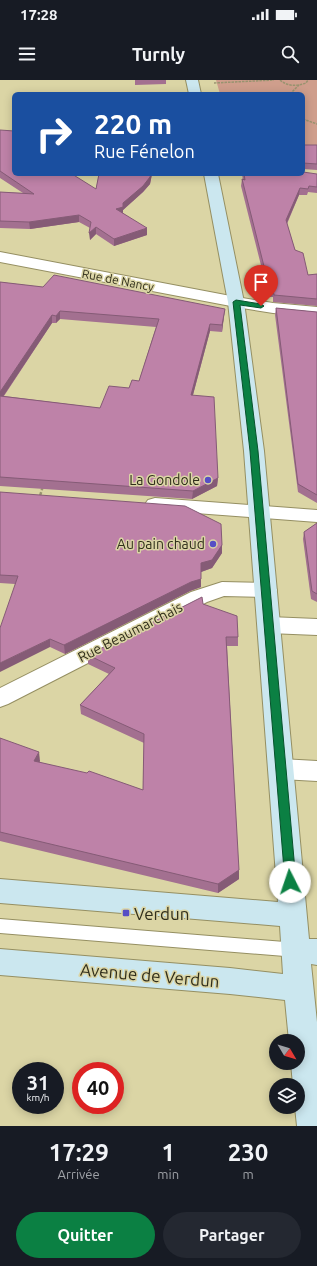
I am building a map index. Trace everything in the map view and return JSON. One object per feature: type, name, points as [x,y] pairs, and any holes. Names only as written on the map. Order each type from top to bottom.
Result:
[{"type":"street","points":[[212,176],[236,302],[259,512],[293,915],[307,951],[300,989],[313,1126]]},
{"type":"street","name":"Rue de Nancy","points":[[0,257],[236,302],[273,308],[317,312]]},
{"type":"street","points":[[135,502],[317,516]]},
{"type":"street","name":"Rue Beaumarchais","points":[[0,698],[199,597],[222,590],[266,590]]},
{"type":"street","points":[[269,625],[317,627]]},
{"type":"street","points":[[281,769],[317,771]]},
{"type":"street","points":[[0,891],[293,915]]},
{"type":"street","name":"Avenue de Verdun","points":[[0,962],[230,981],[300,989]]},
{"type":"lane","points":[[0,926],[307,951]]},
{"type":"path","points":[[194,86],[274,80]]},
{"type":"path","points":[[280,80],[286,84],[299,85],[306,83],[308,80]]},
{"type":"path","points":[[292,92],[299,85]]},
{"type":"path","points":[[305,120],[317,124]]},
{"type":"path","points":[[40,496],[44,484]]},
{"type":"shaded area","points":[[216,80],[317,80],[317,146],[305,147],[305,92],[219,92]]},
{"type":"building","points":[[0,130],[12,131],[12,176],[75,176],[96,189],[99,176],[150,176],[143,186],[123,203],[123,207],[116,209],[147,228],[114,239],[96,227],[89,233],[91,222],[79,215],[29,222],[0,221],[0,192],[34,194],[0,171]]},
{"type":"building","points":[[305,145],[317,145],[317,164],[305,163]]},
{"type":"building","points":[[305,172],[317,174],[317,187],[309,186],[308,189],[300,188],[286,220],[295,250],[303,253],[308,275],[317,274],[317,299],[274,295],[273,290],[270,290],[242,179],[245,180],[244,176],[305,176]]},
{"type":"building","points":[[54,275],[225,309],[222,325],[210,324],[191,395],[214,397],[218,478],[193,491],[0,477],[0,396],[100,408],[109,386],[129,388],[132,380],[139,381],[159,319],[60,311],[56,316],[52,315],[0,392],[0,282],[43,287]]},
{"type":"building","points":[[276,308],[317,312],[317,495],[298,484]]},
{"type":"building","points":[[0,492],[185,506],[221,524],[222,545],[212,560],[201,563],[201,579],[191,582],[64,645],[50,639],[0,663],[0,628],[18,576],[0,575]]},
{"type":"building","points":[[317,523],[317,594],[312,591],[304,532]]},
{"type":"building","points":[[202,597],[203,604],[237,616],[238,637],[226,637],[239,870],[218,884],[0,832],[0,738],[39,752],[34,761],[87,773],[89,771],[143,790],[144,734],[80,705],[115,668],[88,655]]},
{"type":"place","name":"La Gondole","points":[[208,480]]},
{"type":"place","name":"Au pain chaud","points":[[213,544]]},
{"type":"place","name":"Verdun","points":[[126,913]]},
{"type":"route","points":[[261,306],[236,302],[254,451],[290,882]]}]
